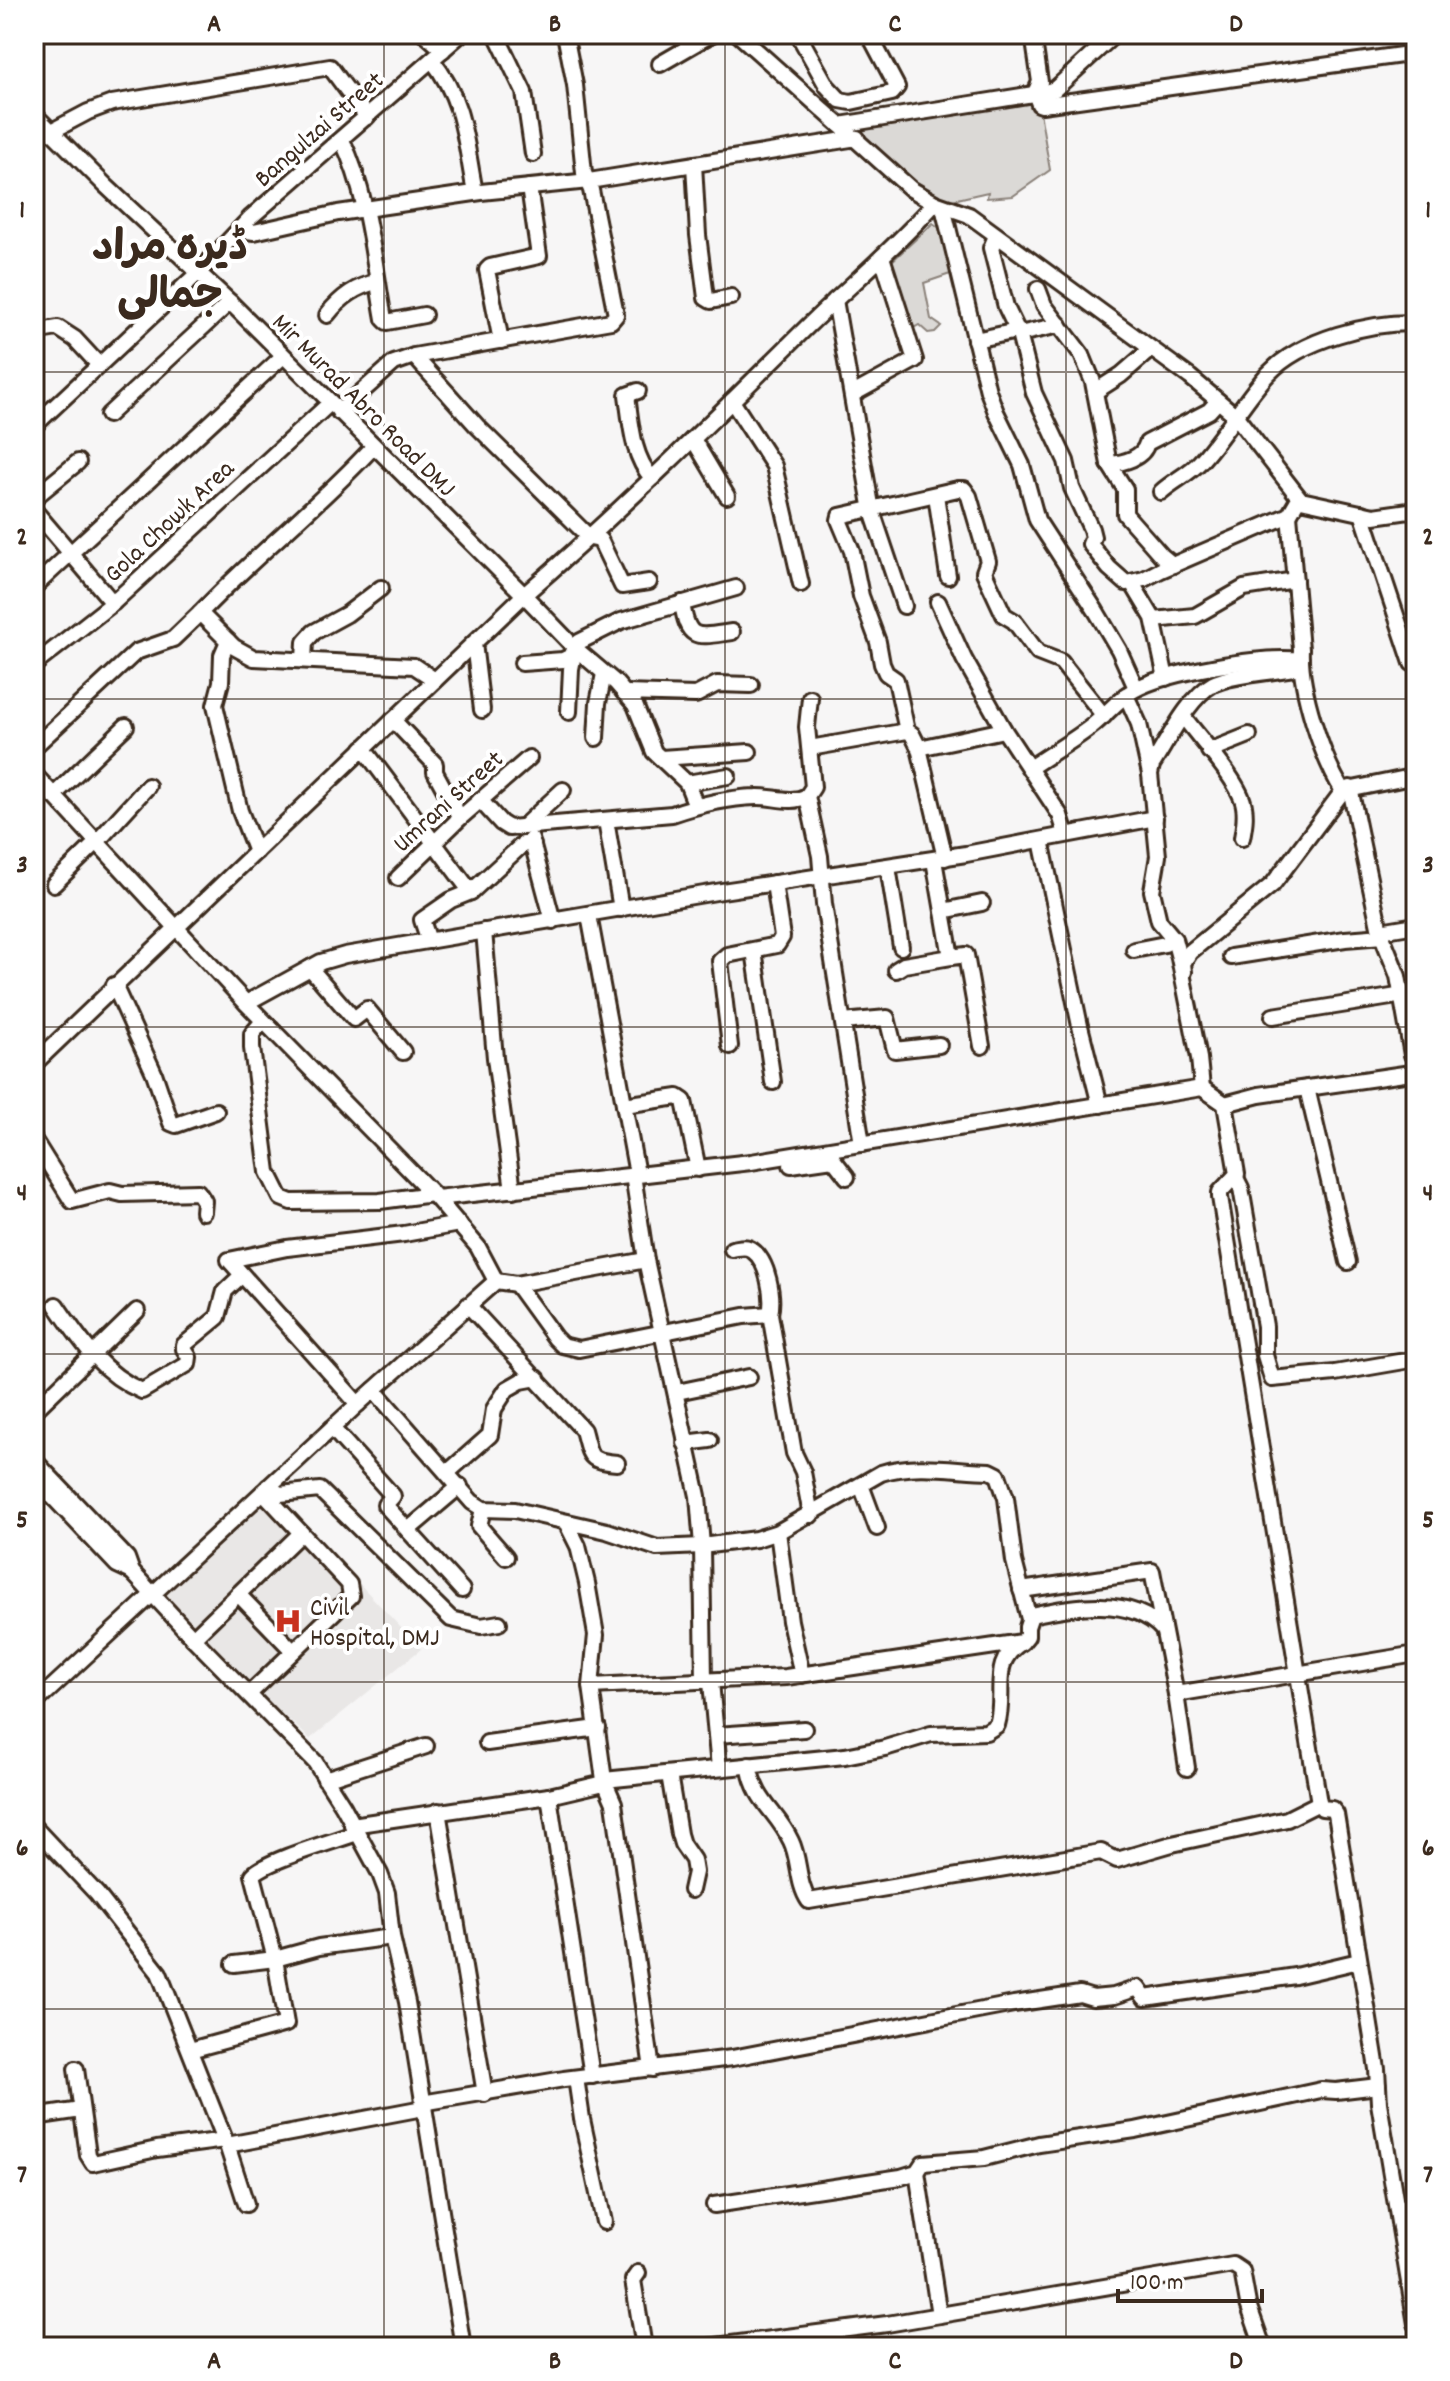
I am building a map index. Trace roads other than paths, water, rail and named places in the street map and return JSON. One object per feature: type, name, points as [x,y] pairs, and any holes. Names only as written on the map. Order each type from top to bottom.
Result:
[{"type":"street","points":[[425,34],[457,99],[475,192]]},
{"type":"street","name":"Bangulzai Street","points":[[34,426],[240,230],[461,34]]},
{"type":"street","points":[[496,34],[524,92],[533,154]]},
{"type":"street","points":[[414,356],[611,321],[616,315],[589,181],[584,173],[573,72],[565,34]]},
{"type":"street","points":[[660,64],[712,34]]},
{"type":"street","points":[[738,34],[911,189],[939,205],[969,215],[1235,415],[1299,498],[1311,504],[1380,516],[1416,510]]},
{"type":"street","points":[[798,34],[827,86],[840,100],[851,102],[892,93],[897,87],[869,34]]},
{"type":"street","points":[[1033,34],[1040,82],[1035,93],[1042,105],[1416,53]]},
{"type":"street","points":[[840,125],[1055,89],[1115,34]]},
{"type":"street","points":[[52,131],[112,103],[330,67],[367,117]]},
{"type":"street","name":"Mir Murad Abro Road DMJ","points":[[34,114],[230,302],[576,649],[624,693],[635,705],[646,737],[661,758],[687,783]]},
{"type":"street","points":[[240,230],[254,232],[338,213],[367,211],[475,192],[589,181],[857,138]]},
{"type":"street","points":[[342,140],[352,161],[367,211],[385,321],[424,315]]},
{"type":"street","points":[[694,164],[706,298],[711,301],[731,297]]},
{"type":"street","points":[[501,341],[487,270],[539,256],[529,187]]},
{"type":"street","points":[[34,1064],[524,595],[590,538],[835,300],[939,205]]},
{"type":"street","points":[[939,205],[969,306],[992,401],[1022,465],[1037,520],[1119,650],[1150,774],[1158,856],[1152,891],[1159,921],[1174,939],[1192,1019],[1202,1088]]},
{"type":"street","points":[[996,236],[991,248],[1034,393],[1066,461],[1072,488],[1093,535],[1090,544],[1119,578],[1132,583],[1289,515]]},
{"type":"street","points":[[853,394],[915,360],[882,257]]},
{"type":"street","points":[[327,315],[337,302],[362,285],[377,282]]},
{"type":"street","points":[[1038,289],[1044,305],[1082,355],[1096,391],[1109,464],[1125,489],[1125,514],[1173,565]]},
{"type":"street","points":[[835,300],[872,511],[904,606]]},
{"type":"street","points":[[108,415],[230,302]]},
{"type":"street","points":[[1161,492],[1198,464],[1269,373],[1293,356],[1358,328],[1416,323]]},
{"type":"street","points":[[975,340],[1060,325]]},
{"type":"street","points":[[34,332],[58,328],[75,339],[99,365]]},
{"type":"street","points":[[1096,391],[1151,349]]},
{"type":"street","points":[[414,356],[477,426],[590,538],[600,540],[622,586],[649,582]]},
{"type":"street","name":"Gola Chowk Area","points":[[34,665],[113,603],[334,408],[394,363],[414,356]]},
{"type":"street","points":[[34,587],[282,357]]},
{"type":"street","points":[[638,391],[627,395],[633,439],[644,470],[652,478]]},
{"type":"street","points":[[732,401],[774,466],[801,584]]},
{"type":"street","points":[[1109,464],[1138,455],[1147,443],[1209,411],[1218,401]]},
{"type":"street","points":[[693,439],[727,496]]},
{"type":"street","points":[[34,747],[136,652],[173,639],[373,447]]},
{"type":"street","points":[[34,498],[78,462]]},
{"type":"street","points":[[907,731],[896,680],[886,673],[882,664],[878,642],[861,596],[852,551],[839,520],[840,516],[964,489],[969,496],[988,561],[984,572],[1004,615],[1014,621],[1038,653],[1061,662],[1104,716]]},
{"type":"street","points":[[936,495],[948,576]]},
{"type":"street","points":[[1299,498],[1289,515],[1300,663],[1329,767],[1347,789],[1381,934],[1398,976],[1412,1055],[1416,1058]]},
{"type":"street","points":[[34,510],[113,603]]},
{"type":"street","points":[[1362,513],[1412,663],[1416,664]]},
{"type":"street","points":[[1154,620],[1195,616],[1244,588],[1295,580]]},
{"type":"street","points":[[1132,583],[1154,620],[1166,678]]},
{"type":"street","points":[[304,659],[305,642],[314,632],[347,614],[381,588]]},
{"type":"street","points":[[569,712],[571,669],[579,642],[621,621],[736,588]]},
{"type":"street","points":[[938,602],[964,659],[1004,730],[1060,815],[1066,834]]},
{"type":"street","points":[[682,603],[687,628],[693,633],[711,635],[732,632]]},
{"type":"street","points":[[200,613],[241,652],[254,658],[414,666],[435,680]]},
{"type":"street","points":[[228,641],[222,655],[221,682],[215,705],[240,811],[256,852]]},
{"type":"street","points":[[474,643],[482,710]]},
{"type":"street","points":[[522,663],[563,660],[576,649]]},
{"type":"street","points":[[1031,767],[1104,716],[1131,692],[1166,678],[1189,671],[1261,660],[1300,663]]},
{"type":"street","points":[[1150,774],[1152,765],[1183,716],[1205,689],[1214,684],[1300,663]]},
{"type":"street","points":[[596,738],[604,674]]},
{"type":"street","points":[[624,693],[696,695],[717,684],[751,685]]},
{"type":"street","points":[[480,800],[509,828],[672,814],[696,806],[756,797],[800,800],[813,787],[807,727],[810,698]]},
{"type":"street","points":[[1183,716],[1244,802],[1242,838]]},
{"type":"street","points":[[393,720],[435,764],[435,772],[460,818]]},
{"type":"street","points":[[53,796],[126,726]]},
{"type":"street","points":[[919,748],[1004,730]]},
{"type":"street","points":[[810,748],[907,731],[912,734],[919,748],[939,859],[951,957]]},
{"type":"street","points":[[1209,751],[1249,735]]},
{"type":"street","points":[[363,748],[471,892]]},
{"type":"street","points":[[661,758],[749,752]]},
{"type":"street","name":"Umrani Street","points":[[398,878],[529,758]]},
{"type":"street","points":[[34,774],[263,1021],[435,1196],[478,1247],[496,1281]]},
{"type":"street","points":[[696,806],[687,783],[728,776]]},
{"type":"street","points":[[1202,1088],[1207,1076],[1183,963],[1190,952],[1273,884],[1347,789],[1416,776]]},
{"type":"street","points":[[54,884],[148,786]]},
{"type":"street","points":[[526,827],[563,790]]},
{"type":"street","points":[[807,796],[820,856],[862,1144]]},
{"type":"street","points":[[246,1003],[310,968],[345,955],[774,883],[939,859],[1155,818]]},
{"type":"street","points":[[606,820],[621,909]]},
{"type":"street","points":[[526,827],[553,921]]},
{"type":"street","points":[[1041,840],[1100,1105]]},
{"type":"street","points":[[429,941],[422,920],[451,900],[471,892],[523,844],[533,845]]},
{"type":"street","points":[[888,867],[901,947]]},
{"type":"street","points":[[730,1046],[720,961],[727,955],[777,945],[782,937],[774,883]]},
{"type":"street","points":[[943,911],[982,903]]},
{"type":"street","points":[[589,915],[624,1105],[646,1260],[698,1496],[708,1682],[719,1768]]},
{"type":"street","points":[[1231,957],[1381,934],[1416,925]]},
{"type":"street","points":[[484,931],[495,1058],[513,1190]]},
{"type":"street","points":[[1134,950],[1165,944],[1174,939]]},
{"type":"street","points":[[754,950],[773,1082]]},
{"type":"street","points":[[896,970],[904,965],[966,955],[982,1046]]},
{"type":"street","points":[[310,968],[354,1019],[367,1009],[403,1052]]},
{"type":"street","points":[[114,985],[154,1073],[171,1123],[176,1125],[216,1111]]},
{"type":"street","points":[[1273,1016],[1416,993]]},
{"type":"street","points":[[843,1022],[887,1018],[895,1050],[939,1045]]},
{"type":"street","points":[[263,1021],[252,1034],[252,1048],[268,1172],[281,1198],[291,1202],[380,1201],[698,1169],[1202,1088],[1225,1104],[1236,1165],[1230,1183],[1220,1197],[1296,1673],[1324,1807],[1336,1814],[1416,2324]]},
{"type":"street","points":[[1225,1104],[1416,1070]]},
{"type":"street","points":[[1307,1088],[1348,1262]]},
{"type":"street","points":[[624,1105],[678,1097],[684,1101],[698,1169]]},
{"type":"street","points":[[34,1140],[72,1201],[110,1191],[122,1194],[198,1192],[204,1201],[203,1212]]},
{"type":"street","points":[[762,1160],[764,1169],[833,1159],[847,1177]]},
{"type":"street","points":[[1230,1183],[1241,1188],[1265,1326],[1265,1355],[1272,1379],[1335,1373],[1416,1359]]},
{"type":"street","points":[[358,1404],[230,1262],[231,1258],[459,1224]]},
{"type":"street","points":[[732,1249],[746,1247],[753,1250],[767,1280],[794,1453],[803,1472],[811,1515]]},
{"type":"street","points":[[34,1704],[358,1404],[496,1281],[516,1284],[646,1260]]},
{"type":"street","points":[[56,1305],[110,1374],[142,1391],[188,1364],[189,1357],[184,1345],[218,1317],[225,1291],[242,1275]]},
{"type":"street","points":[[516,1284],[562,1345],[579,1349],[744,1316],[770,1314]]},
{"type":"street","points":[[468,1305],[583,1430],[591,1457],[596,1461],[617,1463]]},
{"type":"street","points":[[34,1411],[137,1311]]},
{"type":"street","points":[[677,1392],[749,1377]]},
{"type":"street","points":[[447,1473],[490,1435],[494,1409],[507,1389],[521,1381],[537,1378]]},
{"type":"street","points":[[190,2050],[286,2024],[275,1959],[253,1875],[256,1871],[354,1829],[438,1811],[549,1796],[600,1784],[604,1780],[845,1756],[931,1734],[986,1732],[997,1725],[1001,1710],[999,1672],[1004,1659],[1010,1649],[1027,1636],[1029,1619],[1014,1561],[1006,1498],[998,1475],[990,1471],[918,1466],[881,1473],[778,1532],[756,1539],[657,1548],[607,1531],[515,1510],[483,1509],[472,1502],[374,1390]]},
{"type":"street","points":[[332,1428],[393,1496],[385,1505],[462,1590]]},
{"type":"street","points":[[685,1443],[710,1440]]},
{"type":"street","points":[[34,1460],[127,1558],[132,1572]]},
{"type":"street","points":[[34,1477],[117,1565],[132,1572],[315,1762],[387,1893],[463,2347]]},
{"type":"street","points":[[861,1485],[877,1528]]},
{"type":"street","points":[[408,1530],[460,1486]]},
{"type":"street","points":[[249,1694],[351,1596],[349,1584],[301,1533],[266,1489]]},
{"type":"street","points":[[266,1489],[280,1494],[320,1490],[451,1619],[481,1626],[499,1623]]},
{"type":"street","points":[[483,1509],[479,1526],[506,1557]]},
{"type":"street","points":[[566,1522],[578,1546],[596,1635],[591,1686],[604,1780],[614,1803],[652,2069]]},
{"type":"street","points":[[778,1532],[790,1621],[802,1675]]},
{"type":"street","points":[[193,1638],[301,1533]]},
{"type":"street","points":[[1021,1590],[1152,1571],[1187,1768]]},
{"type":"street","points":[[238,1594],[293,1651]]},
{"type":"street","points":[[1029,1619],[1031,1615],[1086,1606],[1113,1607],[1142,1615],[1155,1621],[1163,1630]]},
{"type":"street","points":[[591,1686],[802,1675],[1022,1642]]},
{"type":"street","points":[[1176,1694],[1416,1654]]},
{"type":"street","points":[[487,1743],[598,1728]]},
{"type":"street","points":[[716,1735],[804,1729]]},
{"type":"street","points":[[325,1779],[426,1746]]},
{"type":"street","points":[[749,1765],[751,1781],[761,1800],[785,1829],[793,1845],[809,1901],[1101,1852],[1117,1860],[1172,1844],[1287,1819],[1324,1807]]},
{"type":"street","points":[[669,1774],[682,1844],[693,1860],[695,1872],[691,1890]]},
{"type":"street","points":[[549,1796],[592,2076]]},
{"type":"street","points":[[438,1811],[485,2094]]},
{"type":"street","points":[[34,1827],[97,1894],[159,1973],[226,2143],[246,2204]]},
{"type":"street","points":[[234,1964],[275,1959],[319,1947],[392,1937]]},
{"type":"street","points":[[76,2069],[89,2160],[93,2163],[157,2149],[226,2143],[576,2078],[732,2058],[1067,1996],[1114,1996],[1138,1988],[1145,1998],[1295,1976],[1359,1961]]},
{"type":"street","points":[[576,2078],[604,2222]]},
{"type":"street","points":[[939,2315],[917,2172],[923,2163],[984,2158],[1039,2144],[1135,2130],[1321,2090],[1378,2086]]},
{"type":"street","points":[[34,2117],[81,2110]]},
{"type":"street","points":[[714,2205],[848,2187],[917,2172]]},
{"type":"street","points":[[708,2347],[939,2315],[1233,2265],[1242,2271],[1248,2304],[1263,2347]]},
{"type":"street","points":[[638,2273],[633,2280],[644,2347]]},
{"type":"place","name":"Civil Hospital, DMJ","points":[[288,1621]]},
{"type":"district","name":"ڈیرہ مراد جمالی","points":[[170,268]]}]
